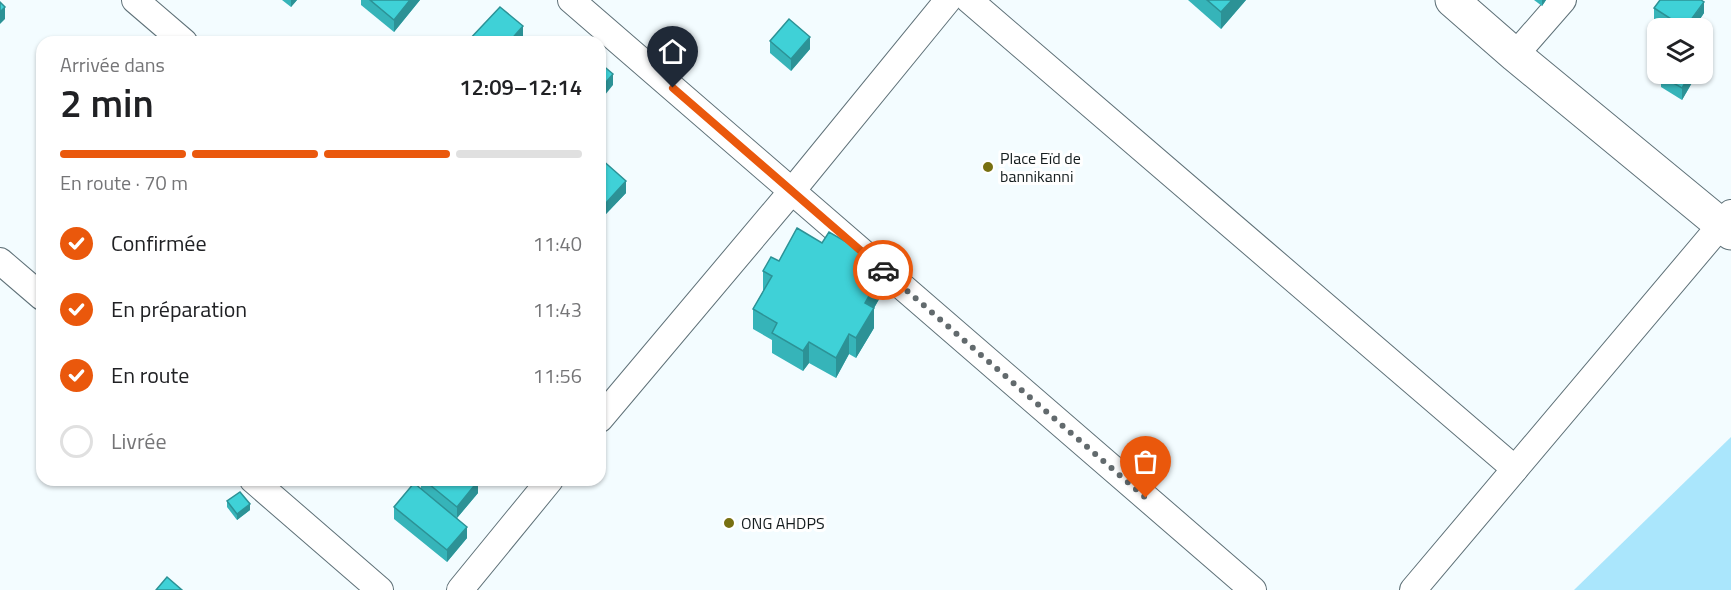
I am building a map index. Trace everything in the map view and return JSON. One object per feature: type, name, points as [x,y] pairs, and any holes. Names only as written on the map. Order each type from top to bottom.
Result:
[{"type":"street","points":[[135,0],[177,36]]},
{"type":"street","points":[[571,0],[1253,590]]},
{"type":"street","points":[[606,406],[792,191],[948,0]]},
{"type":"street","points":[[969,0],[1515,469]]},
{"type":"street","points":[[1413,590],[1728,223],[1515,55],[1452,0]]},
{"type":"street","points":[[1515,55],[1563,0]]},
{"type":"street","points":[[0,261],[36,292]]},
{"type":"street","points":[[260,486],[380,590]]},
{"type":"street","points":[[460,590],[545,486]]},
{"type":"shaded area","points":[[1731,437],[1731,590],[1574,590]]},
{"type":"building","points":[[370,0],[410,0],[394,20]]},
{"type":"building","points":[[1207,0],[1232,0],[1221,12]]},
{"type":"building","points":[[1660,0],[1701,0],[1704,2],[1692,18],[1670,18],[1654,8]]},
{"type":"building","points":[[0,2],[5,7],[0,12]]},
{"type":"building","points":[[500,7],[523,26],[514,36],[473,36]]},
{"type":"building","points":[[789,19],[810,37],[791,59],[770,41]]},
{"type":"building","points":[[606,68],[613,74],[606,82]]},
{"type":"building","points":[[606,163],[626,181],[606,203]]},
{"type":"building","points":[[797,228],[822,243],[829,232],[862,251],[857,259],[882,273],[865,303],[874,308],[856,338],[849,334],[836,358],[809,342],[803,351],[772,333],[777,323],[753,309],[772,276],[763,271],[771,257],[779,261]]},
{"type":"building","points":[[412,486],[418,486],[467,527],[447,550],[394,507]]},
{"type":"building","points":[[431,486],[474,486],[457,507]]},
{"type":"building","points":[[240,492],[250,504],[237,514],[227,501]]},
{"type":"building","points":[[167,577],[182,590],[156,590]]},
{"type":"way so far","points":[[883,270],[1146,498]]},
{"type":"place","name":"Place Eïd de bannikanni","points":[[988,167]]},
{"type":"place","name":"ONG AHDPS","points":[[729,523]]},
{"type":"route","points":[[673,88],[883,270]]}]
